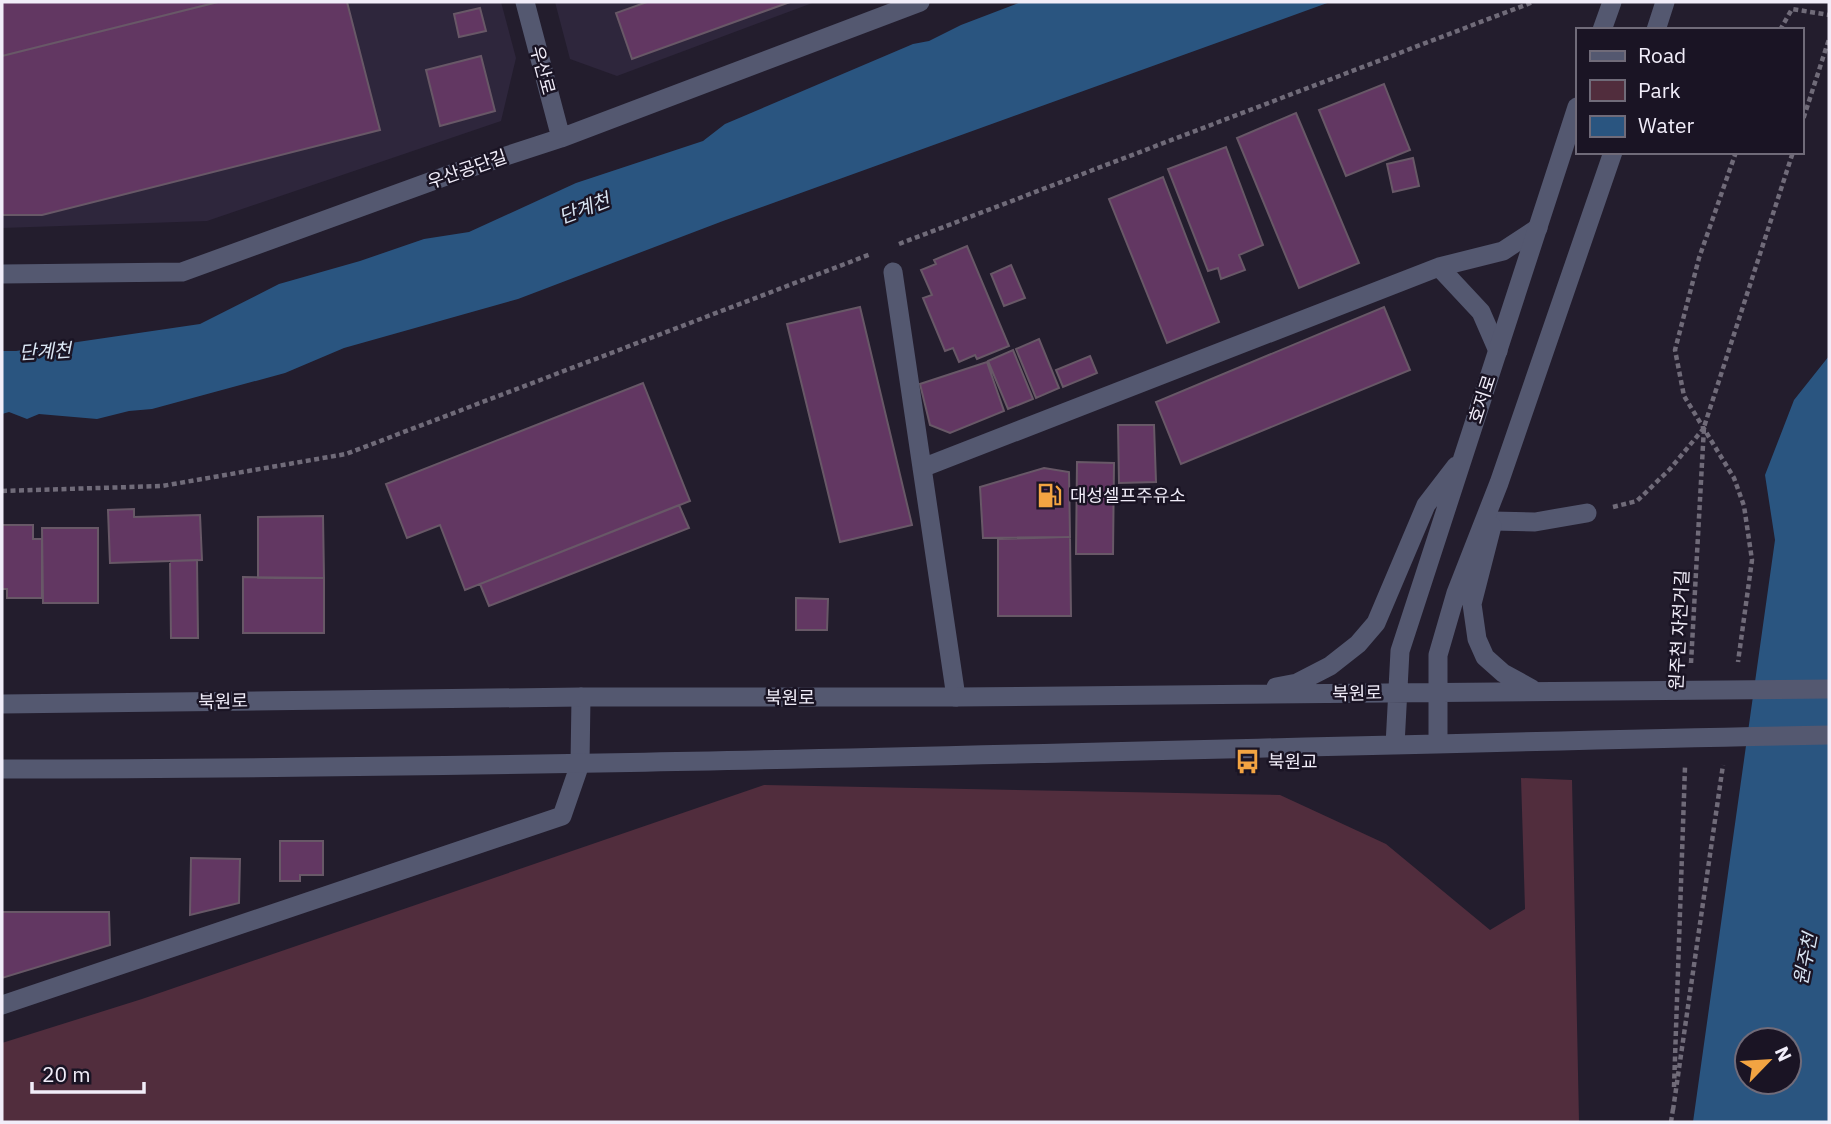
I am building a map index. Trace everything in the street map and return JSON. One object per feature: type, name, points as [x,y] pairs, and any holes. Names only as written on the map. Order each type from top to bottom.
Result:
[{"type":"street","name":"우산로","points":[[525,2],[561,138]]},
{"type":"street","name":"우산공단길","points":[[2,274],[182,272],[457,172],[561,138],[920,2]]},
{"type":"street","points":[[1603,28],[1612,2]]},
{"type":"street","points":[[1657,28],[1665,2]]},
{"type":"street","name":"호저로","points":[[1395,745],[1401,651],[1576,110]]},
{"type":"street","points":[[1438,744],[1438,655],[1455,593],[1499,483],[1612,154]]},
{"type":"street","points":[[922,468],[1439,267],[1503,251],[1538,228]]},
{"type":"street","points":[[1439,267],[1481,312],[1498,351]]},
{"type":"street","points":[[893,272],[956,696]]},
{"type":"street","points":[[1242,695],[1297,683],[1330,666],[1358,644],[1376,624],[1426,505],[1465,454]]},
{"type":"street","points":[[1499,483],[1489,543],[1472,604],[1476,639],[1485,657],[1503,673],[1535,690]]},
{"type":"street","points":[[1493,521],[1535,522],[1587,513]]},
{"type":"street","name":"북원로","points":[[2,704],[581,697],[1242,695],[1829,689]]},
{"type":"street","points":[[2,1005],[562,816],[580,764],[581,697]]},
{"type":"street","points":[[2,769],[580,764],[1829,736]]},
{"type":"path","points":[[899,244],[1533,2]]},
{"type":"path","points":[[1781,28],[1792,9],[1829,15]]},
{"type":"path","points":[[1803,120],[1829,39]]},
{"type":"path","points":[[1587,513],[1637,501],[1670,468],[1704,427],[1684,396],[1675,351],[1699,258],[1735,154]]},
{"type":"path","name":"원주천 자전거길","points":[[1690,671],[1704,427],[1792,154]]},
{"type":"path","points":[[2,491],[162,486],[346,454],[873,254]]},
{"type":"path","points":[[1671,1122],[1685,766]]},
{"type":"shaded area","points":[[2,2],[501,2],[516,58],[501,121],[207,221],[2,228]]},
{"type":"shaded area","points":[[555,2],[815,2],[617,76],[570,59]]},
{"type":"green space","points":[[1521,778],[1572,780],[1579,1122],[2,1122],[2,1043],[142,999],[764,785],[1280,795],[1386,844],[1490,930],[1525,909]]},
{"type":"water","name":"단계천","points":[[1021,2],[1330,2],[723,221],[518,299],[344,348],[285,373],[152,409],[129,411],[97,419],[39,414],[27,419],[9,412],[2,414],[2,351],[200,324],[279,284],[424,239],[469,232],[576,183],[703,141],[725,124],[913,44],[929,41],[961,25]]},
{"type":"water","name":"원주천","points":[[1829,356],[1829,1122],[1693,1122],[1775,540],[1765,475],[1794,400]]},
{"type":"building","points":[[2,2],[218,2],[2,56]]},
{"type":"building","points":[[218,2],[347,2],[380,130],[42,215],[2,215],[2,56]]},
{"type":"building","points":[[647,2],[790,2],[632,59],[616,13]]},
{"type":"building","points":[[480,8],[486,31],[459,37],[454,14]]},
{"type":"building","points":[[481,56],[495,111],[440,126],[426,70]]},
{"type":"building","points":[[1384,84],[1410,150],[1346,176],[1319,110]]},
{"type":"building","points":[[1296,113],[1359,263],[1299,288],[1237,138]]},
{"type":"building","points":[[1226,147],[1263,245],[1239,255],[1245,270],[1221,279],[1218,268],[1208,271],[1168,169]]},
{"type":"building","points":[[1413,158],[1419,186],[1393,192],[1387,164]]},
{"type":"building","points":[[1163,177],[1219,322],[1167,343],[1109,199]]},
{"type":"building","points":[[967,246],[1009,346],[977,359],[975,355],[959,362],[953,348],[945,351],[923,298],[932,295],[921,270],[936,264],[934,260]]},
{"type":"building","points":[[1011,265],[1025,298],[1004,306],[991,274]]},
{"type":"building","points":[[860,307],[912,525],[840,542],[787,324]]},
{"type":"building","points":[[1384,307],[1410,370],[1181,464],[1156,402]]},
{"type":"building","points":[[1039,339],[1059,388],[1036,398],[1016,349]]},
{"type":"building","points":[[1013,350],[1033,399],[1008,409],[988,361]]},
{"type":"building","points":[[1090,356],[1097,373],[1063,387],[1056,370]]},
{"type":"building","points":[[987,362],[1004,411],[950,433],[930,425],[920,384]]},
{"type":"building","points":[[643,383],[690,501],[465,590],[440,525],[407,538],[386,484]]},
{"type":"building","points":[[1118,425],[1154,425],[1156,482],[1119,483]]},
{"type":"building","points":[[1077,462],[1114,463],[1113,554],[1076,554]]},
{"type":"building","points":[[1044,468],[1069,472],[1070,537],[983,538],[980,487]]},
{"type":"building","points":[[679,505],[689,528],[489,606],[480,584]]},
{"type":"building","points":[[134,509],[134,517],[200,515],[202,560],[110,563],[108,510]]},
{"type":"building","points":[[323,516],[324,578],[258,578],[258,517]]},
{"type":"building","points":[[2,525],[33,525],[33,539],[42,539],[42,598],[7,598],[7,589],[2,589]]},
{"type":"building","points":[[42,528],[98,528],[98,603],[43,603]]},
{"type":"building","points":[[1070,537],[1071,616],[998,616],[998,539]]},
{"type":"building","points":[[197,560],[198,638],[171,638],[170,561]]},
{"type":"building","points":[[243,577],[324,578],[324,633],[243,633]]},
{"type":"building","points":[[796,598],[828,599],[827,630],[796,630]]},
{"type":"building","points":[[280,841],[323,841],[323,875],[300,875],[300,881],[280,881]]},
{"type":"building","points":[[191,858],[240,859],[239,903],[190,915]]},
{"type":"building","points":[[2,912],[109,912],[110,945],[2,978]]},
{"type":"place","name":"대성셀프주유소","points":[[1050,495]]},
{"type":"place","name":"북원교","points":[[1248,761]]}]
